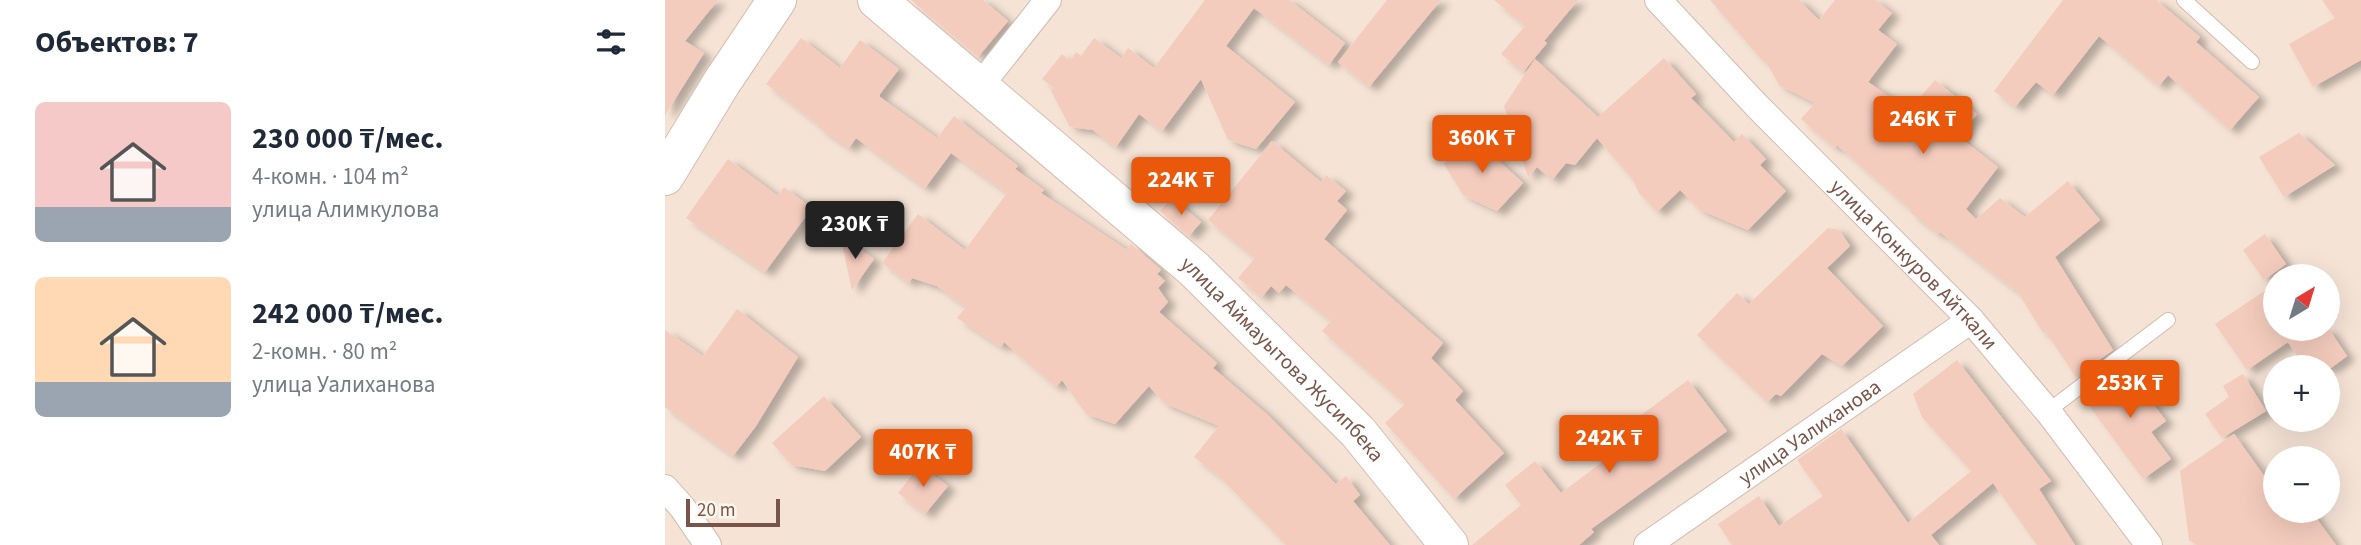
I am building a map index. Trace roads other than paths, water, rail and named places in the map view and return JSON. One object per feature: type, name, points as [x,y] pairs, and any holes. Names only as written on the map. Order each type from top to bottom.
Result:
[{"type":"street","points":[[665,176],[722,82],[777,0]]},
{"type":"street","name":"улица Аймауытова Жусипбека","points":[[877,0],[1194,269],[1358,432],[1449,545]]},
{"type":"street","points":[[979,87],[1048,0]]},
{"type":"street","name":"улица Конкуров Айткали","points":[[1658,0],[1757,106],[1971,320],[2048,411],[2149,545]]},
{"type":"street","name":"улица Уалиханова","points":[[1647,545],[1971,320]]},
{"type":"street","points":[[665,488],[682,507],[708,545]]},
{"type":"lane","points":[[2183,0],[2252,62]]},
{"type":"lane","points":[[2048,411],[2168,320]]}]
